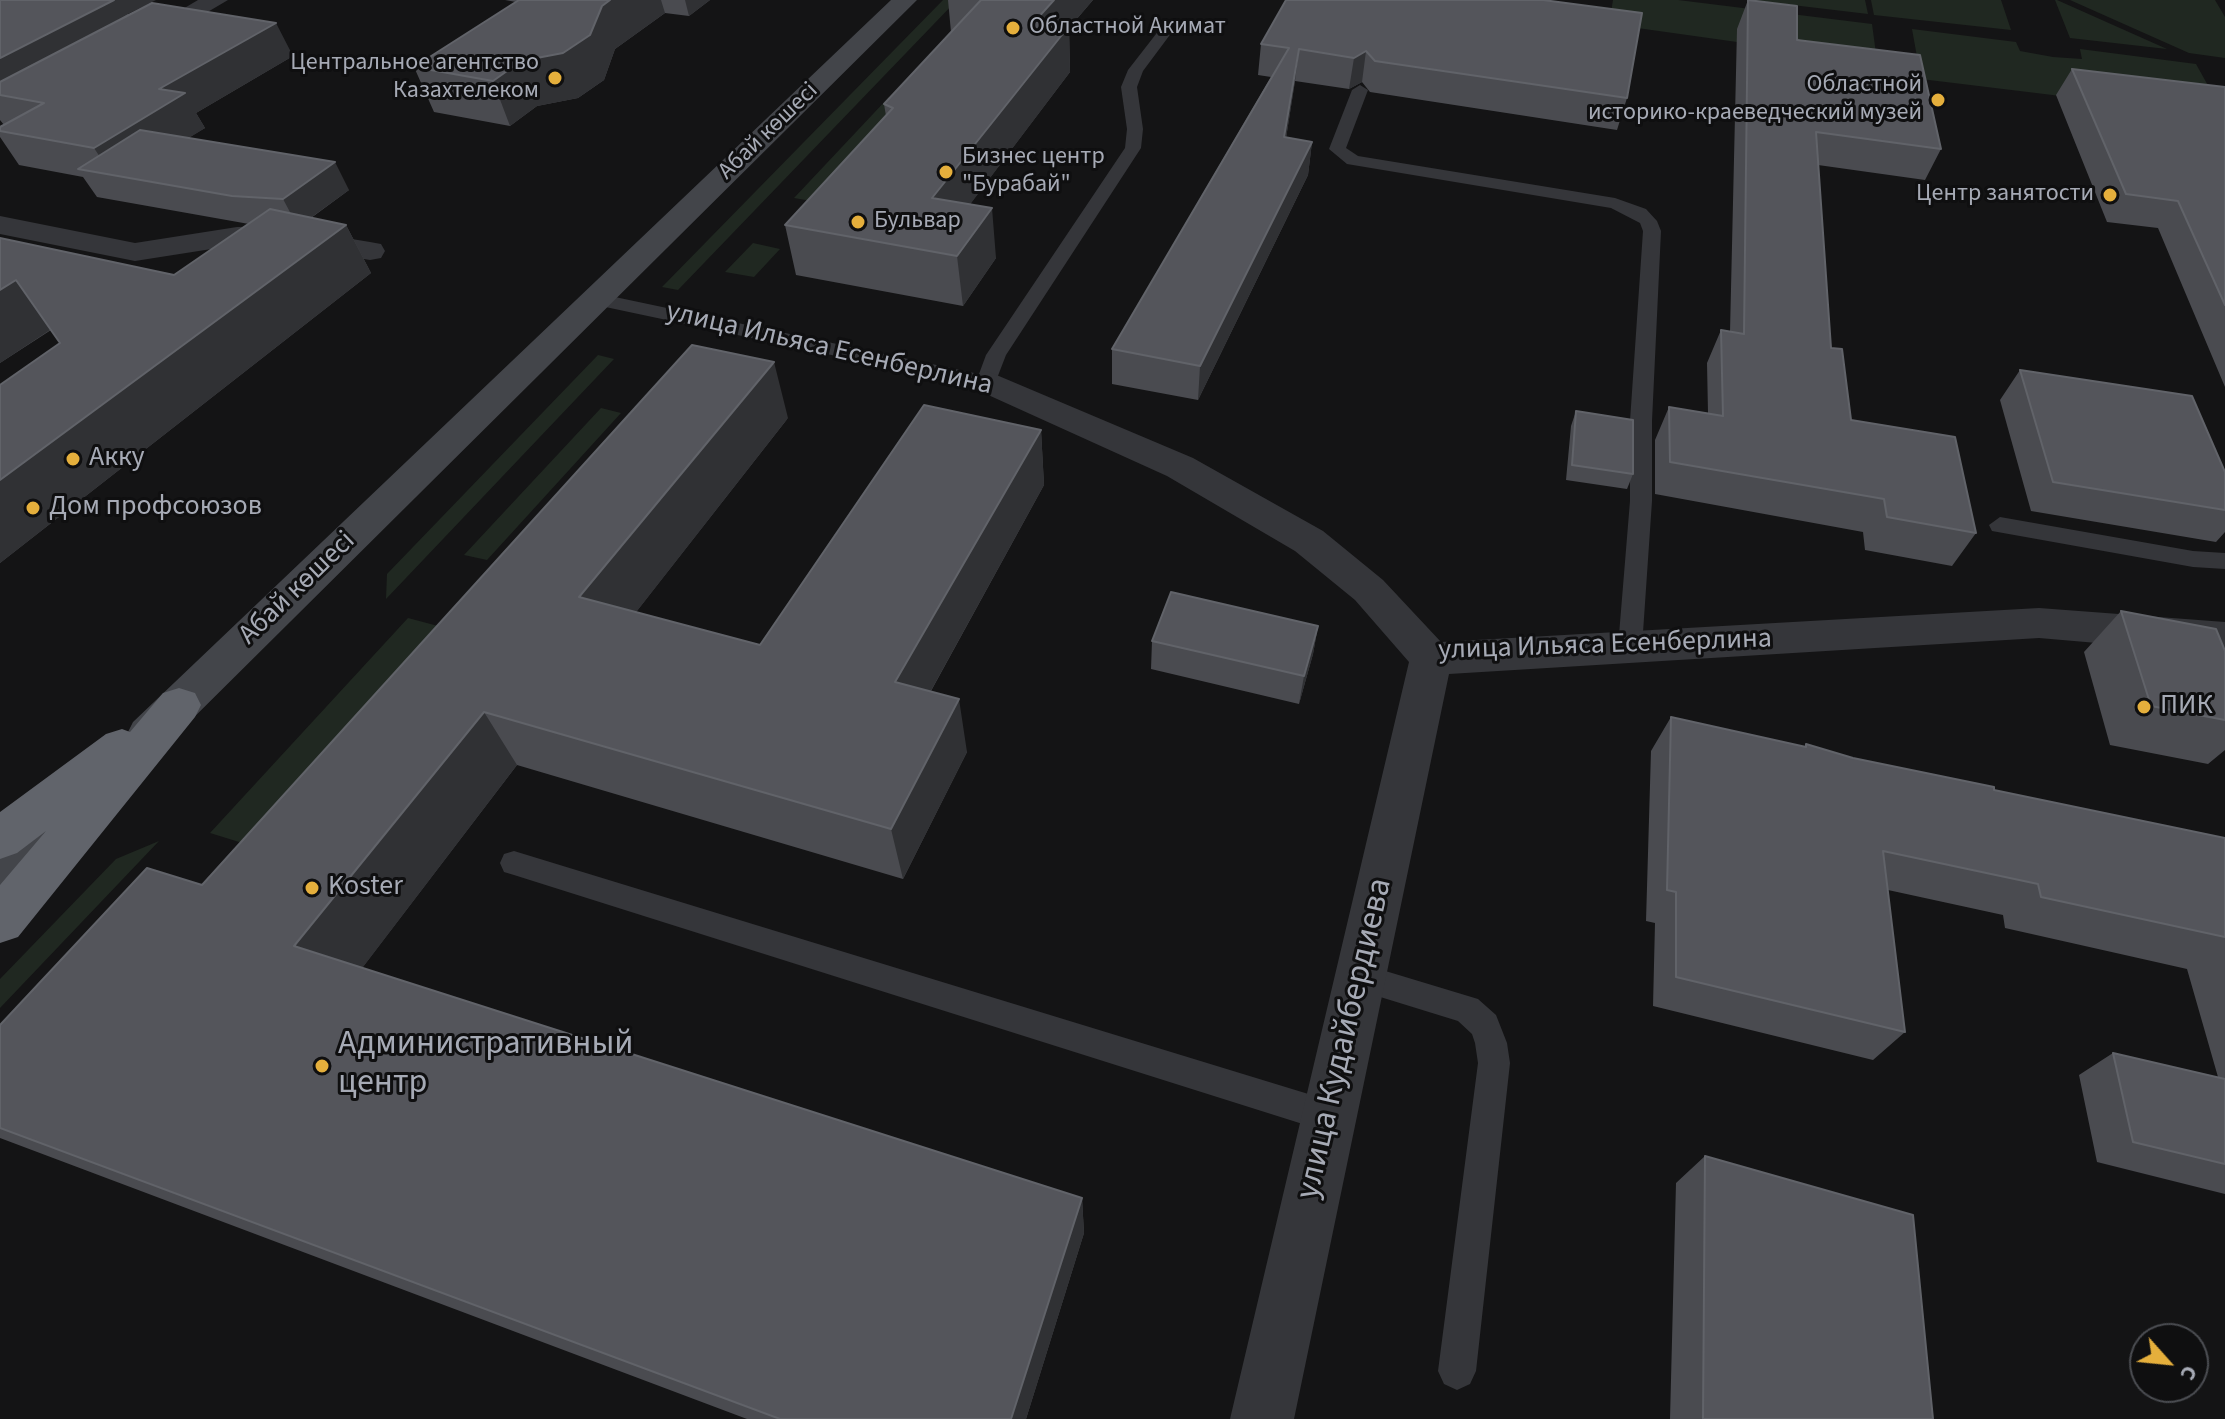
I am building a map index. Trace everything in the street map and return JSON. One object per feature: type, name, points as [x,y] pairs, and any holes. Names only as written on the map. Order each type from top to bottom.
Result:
[{"type":"highway","points":[[0,839],[179,705]]},
{"type":"highway","points":[[0,921],[179,705]]},
{"type":"street","points":[[122,51],[216,0]]},
{"type":"street","name":"Абай көшесі","points":[[0,879],[905,0]]},
{"type":"street","points":[[0,225],[135,252],[261,235],[370,251]]},
{"type":"street","name":"улица Ильяса Есенберлина","points":[[987,382],[1180,467],[1309,541],[1369,590],[1431,659],[2039,623],[2225,638]]},
{"type":"street","name":"улица Кудайбердиева","points":[[1262,1419],[1431,659]]},
{"type":"lane","points":[[987,382],[996,355],[1133,148],[1135,129],[1129,87],[1136,70],[1168,28]]},
{"type":"lane","points":[[1360,90],[1337,149],[1353,160],[1615,203],[1640,213],[1648,221],[1652,231],[1641,421],[1641,501],[1630,647]]},
{"type":"lane","name":"улица Ильяса Есенберлина","points":[[596,299],[987,382]]},
{"type":"lane","points":[[2000,525],[2193,559],[2225,561]]},
{"type":"lane","points":[[514,863],[1328,1116]]},
{"type":"lane","points":[[1359,977],[1467,1009],[1485,1025],[1491,1043],[1494,1063],[1457,1371]]},
{"type":"shaded area","points":[[943,0],[957,0],[678,290],[662,287]]},
{"type":"shaded area","points":[[1613,0],[1678,0],[1872,24],[1877,61],[1785,49],[1785,35],[1737,29],[1737,42],[1609,24]]},
{"type":"shaded area","points":[[1750,0],[1865,0],[1868,14]]},
{"type":"shaded area","points":[[1871,0],[2001,0],[2011,30],[1874,15]]},
{"type":"shaded area","points":[[2057,0],[2167,49],[2070,38]]},
{"type":"shaded area","points":[[2070,0],[2215,0],[2225,17],[2225,58],[2189,53]]},
{"type":"shaded area","points":[[1912,29],[2016,42],[2020,51],[2053,57],[2082,59],[2080,49],[2196,64],[2225,116],[1921,79]]},
{"type":"shaded area","points":[[889,97],[902,116],[823,203],[794,198]]},
{"type":"shaded area","points":[[753,243],[780,249],[754,277],[725,272]]},
{"type":"shaded area","points":[[598,355],[614,359],[386,599],[387,574]]},
{"type":"shaded area","points":[[601,408],[621,413],[487,560],[464,555]]},
{"type":"shaded area","points":[[408,618],[468,634],[278,854],[210,833]]},
{"type":"shaded area","points":[[159,841],[0,1008],[0,979],[116,859]]},
{"type":"building","points":[[0,0],[114,0],[0,58]]},
{"type":"building","points":[[519,0],[610,0],[602,6],[590,35],[563,53],[521,61],[493,81],[414,67]]},
{"type":"building","points":[[981,0],[1054,0],[1035,21],[1069,26],[932,198],[992,208],[957,256],[785,225],[893,108],[884,104]]},
{"type":"building","points":[[1286,0],[1543,0],[1642,13],[1627,98],[1375,61],[1366,51],[1354,58],[1299,49],[1284,137],[1312,142],[1200,366],[1112,349],[1289,48],[1261,44]]},
{"type":"building","points":[[1748,0],[1797,6],[1797,40],[1920,55],[1941,149],[1816,132],[1831,348],[1842,349],[1851,420],[1955,437],[1976,533],[1887,517],[1884,499],[1670,462],[1669,407],[1723,416],[1721,330],[1744,334]]},
{"type":"building","points":[[152,3],[276,23],[159,89],[185,93],[94,148],[0,131],[0,127],[44,103],[0,95],[0,82]]},
{"type":"building","points":[[2072,69],[2225,87],[2225,305],[2178,201],[2126,194]]},
{"type":"building","points":[[140,130],[335,162],[283,199],[232,196],[78,169]]},
{"type":"building","points":[[270,209],[346,225],[0,480],[0,385],[60,343],[16,280],[0,290],[0,238],[174,275]]},
{"type":"building","points":[[692,345],[774,362],[579,597],[760,645],[924,405],[1041,430],[895,682],[959,699],[891,829],[484,712],[294,946],[1082,1198],[1011,1419],[780,1419],[0,1128],[0,1025],[147,868],[202,885]]},
{"type":"building","points":[[2020,370],[2192,396],[2225,472],[2225,510],[2053,482]]},
{"type":"building","points":[[1576,411],[1633,420],[1633,474],[1572,465]]},
{"type":"building","points":[[1171,592],[1318,626],[1304,676],[1152,641]]},
{"type":"building","points":[[2121,611],[2216,629],[2225,651],[2225,720],[2151,706]]},
{"type":"building","points":[[1671,717],[1806,747],[1806,744],[1853,758],[1994,787],[1994,790],[2225,838],[2225,937],[2041,897],[2038,884],[1883,851],[1905,1032],[1676,977],[1676,892],[1667,890]]},
{"type":"building","points":[[2113,1053],[2225,1079],[2225,1164],[2133,1142]]},
{"type":"building","points":[[1705,1156],[1913,1215],[1933,1419],[1703,1419]]},
{"type":"place","name":"Областной Акимат","points":[[1013,28]]},
{"type":"place","name":"Центральное агентство Казахтелеком","points":[[555,78]]},
{"type":"place","name":"Областной историко-краеведческий музей","points":[[1938,100]]},
{"type":"place","name":"Бизнес центр \"Бурабай\"","points":[[946,172]]},
{"type":"place","name":"Центр занятости","points":[[2110,195]]},
{"type":"place","name":"Бульвар","points":[[858,222]]},
{"type":"place","name":"Акку","points":[[73,459]]},
{"type":"place","name":"Дом профсоюзов","points":[[33,508]]},
{"type":"place","name":"ПИК","points":[[2144,707]]},
{"type":"place","name":"Koster","points":[[312,888]]},
{"type":"place","name":"Административный центр","points":[[322,1066]]}]
